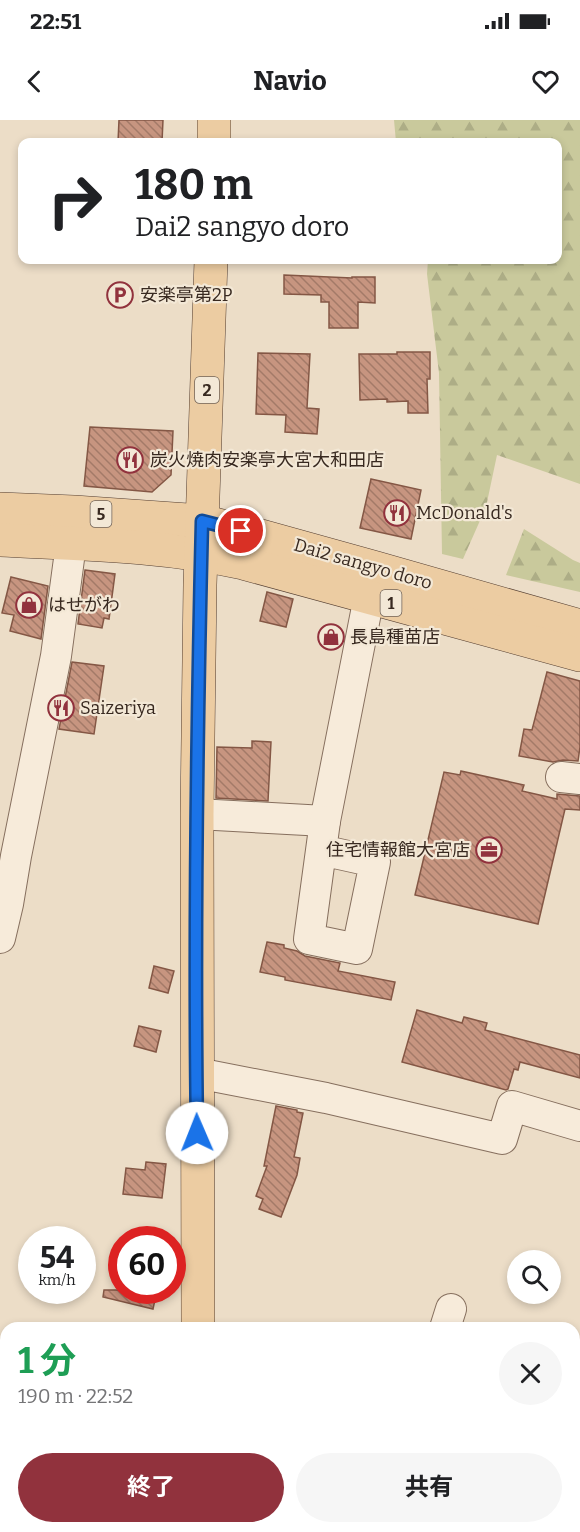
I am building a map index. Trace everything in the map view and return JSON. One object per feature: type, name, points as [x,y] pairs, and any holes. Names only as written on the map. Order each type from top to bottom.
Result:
[{"type":"main road","points":[[214,120],[214,138]]},
{"type":"main road","name":"2","points":[[198,1322],[197,814],[201,554],[211,264]]},
{"type":"main road","name":"Dai2 sangyo doro","points":[[0,508],[202,521],[376,567],[580,626]]},
{"type":"main road","name":"Dai2 sangyo doro","points":[[0,540],[159,549],[201,554],[243,563],[580,655]]},
{"type":"street","points":[[0,938],[56,656],[71,544]]},
{"type":"street","points":[[321,850],[369,597]]},
{"type":"street","points":[[197,814],[325,821]]},
{"type":"street","points":[[197,1073],[326,1098],[502,1139],[512,1106],[580,1126]]},
{"type":"green space","points":[[394,120],[580,120],[580,484],[497,455],[486,507],[463,559],[442,554],[439,373],[428,264],[562,264],[562,138],[396,138]]},
{"type":"green space","points":[[524,529],[580,563],[580,592],[506,575]]},
{"type":"building","points":[[119,120],[163,120],[162,138],[118,138]]},
{"type":"building","points":[[284,275],[375,277],[375,303],[358,302],[358,328],[329,328],[329,302],[321,302],[321,295],[284,294]]},
{"type":"building","points":[[397,352],[430,352],[430,379],[427,379],[428,413],[408,413],[408,401],[360,400],[359,354],[397,354]]},
{"type":"building","points":[[258,353],[310,354],[307,408],[319,409],[317,434],[285,432],[286,415],[256,414]]},
{"type":"building","points":[[90,427],[173,431],[171,475],[152,492],[84,486]]},
{"type":"building","points":[[371,479],[421,490],[411,539],[360,528]]},
{"type":"building","points":[[85,570],[115,574],[109,619],[104,618],[102,628],[78,624]]},
{"type":"building","points":[[11,577],[48,586],[41,639],[10,631],[14,615],[2,613]]},
{"type":"building","points":[[267,592],[293,599],[286,627],[260,621]]},
{"type":"building","points":[[72,662],[104,666],[94,734],[59,729]]},
{"type":"building","points":[[547,672],[580,681],[578,761],[553,762],[519,756],[524,729],[532,730]]},
{"type":"building","points":[[252,741],[271,742],[268,801],[216,798],[217,747],[252,748]]},
{"type":"building","points":[[461,771],[524,785],[522,791],[557,799],[557,794],[580,796],[580,810],[565,809],[538,924],[415,895],[444,772],[460,775]]},
{"type":"building","points":[[267,942],[284,945],[284,948],[297,951],[305,956],[340,963],[338,971],[395,982],[391,1000],[285,980],[285,977],[260,972]]},
{"type":"building","points":[[154,966],[174,971],[168,993],[149,988]]},
{"type":"building","points":[[417,1010],[462,1023],[464,1017],[487,1023],[485,1030],[580,1055],[580,1078],[520,1062],[518,1070],[514,1069],[506,1090],[402,1062]]},
{"type":"building","points":[[139,1026],[161,1031],[156,1052],[134,1046]]},
{"type":"building","points":[[276,1106],[303,1113],[294,1157],[300,1158],[297,1175],[281,1217],[259,1209],[263,1199],[256,1196],[267,1166],[264,1166]]},
{"type":"building","points":[[146,1162],[166,1164],[162,1198],[123,1194],[126,1168],[145,1170]]},
{"type":"building","points":[[104,1290],[108,1290],[108,1298],[103,1297]]},
{"type":"building","points":[[132,1304],[154,1304],[153,1309]]},
{"type":"place","name":"安楽亭第2P","points":[[120,295]]},
{"type":"place","name":"炭火焼肉安楽亭大宮大和田店","points":[[130,460]]},
{"type":"place","name":"McDonald's","points":[[397,513]]},
{"type":"place","name":"はせがわ","points":[[29,605]]},
{"type":"place","name":"長島種苗店","points":[[331,637]]},
{"type":"place","name":"Saizeriya","points":[[61,708]]},
{"type":"place","name":"住宅情報館大宮店","points":[[489,850]]},
{"type":"route","points":[[197,1133],[197,814],[202,521],[241,531]]}]
